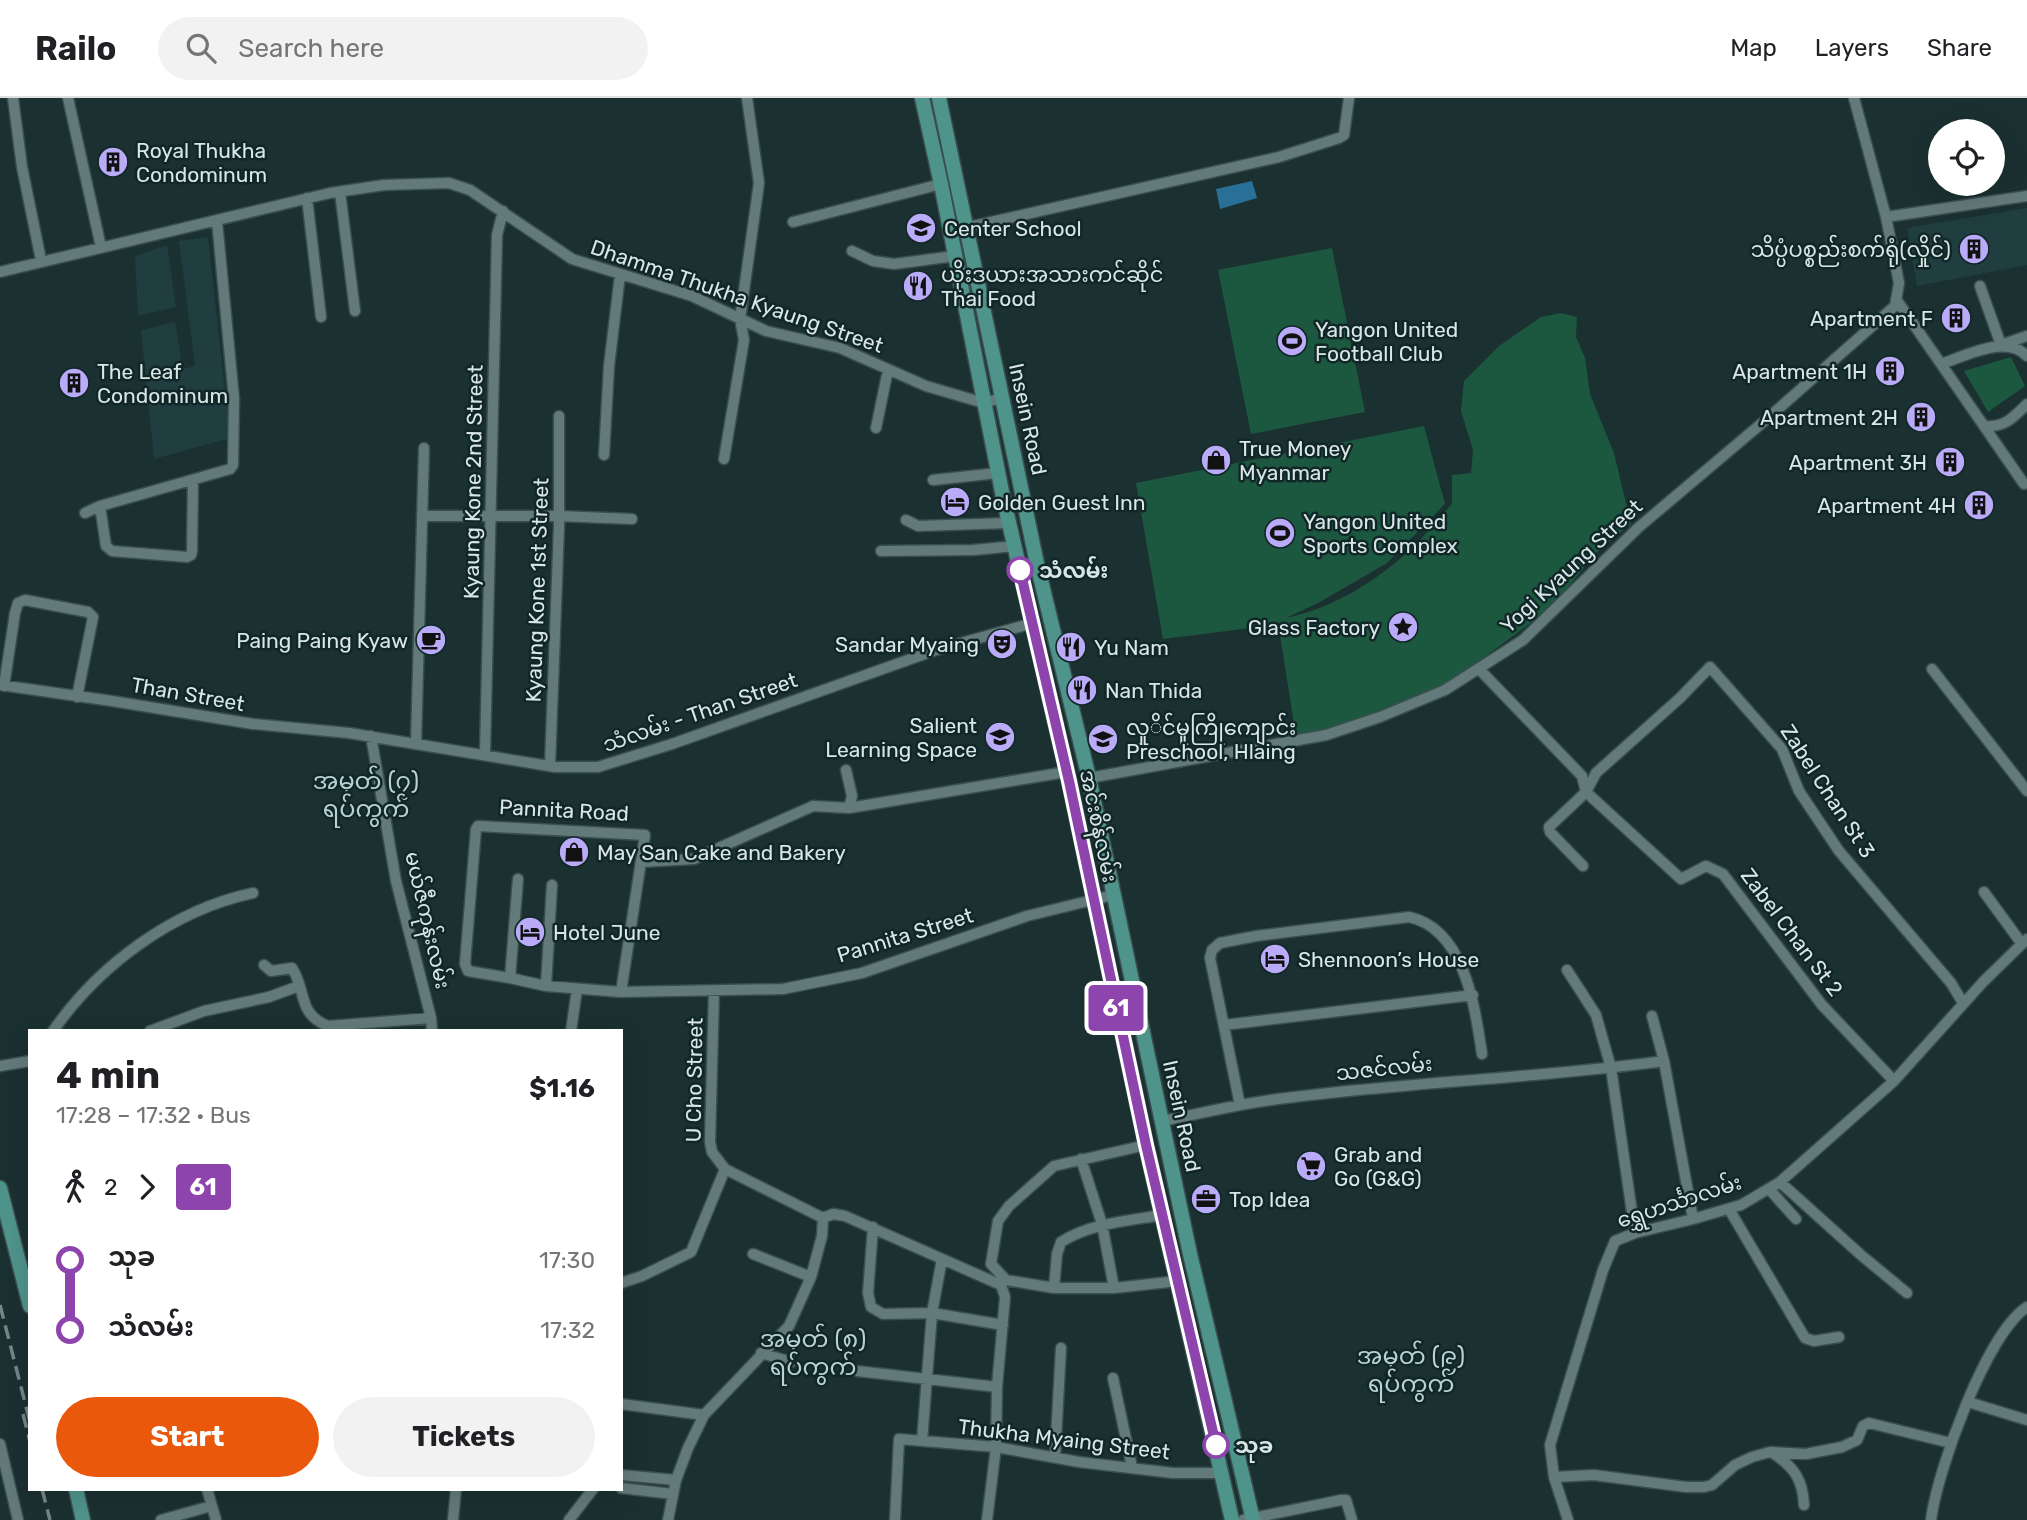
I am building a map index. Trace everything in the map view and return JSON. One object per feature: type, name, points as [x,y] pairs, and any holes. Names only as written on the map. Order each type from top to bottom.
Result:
[{"type":"main road","name":"အင်းစိန်လမ်း","points":[[922,98],[1003,496],[1068,776],[1116,1009],[1232,1520]]},
{"type":"main road","name":"Insein Road","points":[[939,98],[1031,536],[1088,778],[1249,1519]]},
{"type":"main road","points":[[962,291],[979,286]]},
{"type":"main road","points":[[1003,496],[1022,492]]},
{"type":"main road","points":[[1014,543],[1031,536]]},
{"type":"main road","points":[[1033,627],[1053,626]]},
{"type":"main road","points":[[1068,776],[1088,778]]},
{"type":"main road","points":[[1116,1009],[1136,1005]]},
{"type":"main road","points":[[1143,1124],[1162,1122]]},
{"type":"main road","points":[[0,1188],[28,1298]]},
{"type":"main road","points":[[76,1491],[83,1520]]},
{"type":"street","points":[[13,98],[22,167],[41,260]]},
{"type":"street","points":[[68,98],[101,247]]},
{"type":"street","points":[[724,459],[744,340],[740,319],[760,183],[747,98]]},
{"type":"street","points":[[951,231],[1279,157],[1339,138],[1344,135],[1346,128],[1349,98]]},
{"type":"street","points":[[1854,98],[1886,217],[1899,283],[1896,299],[2024,484]]},
{"type":"street","name":"Dhamma Thukha Kyaung Street","points":[[0,272],[307,198],[384,185],[449,183],[470,190],[572,259],[692,296],[766,331],[840,348],[926,386],[984,403]]},
{"type":"street","points":[[793,222],[941,184]]},
{"type":"street","points":[[340,192],[355,311]]},
{"type":"street","points":[[1886,217],[2027,195]]},
{"type":"street","points":[[307,198],[321,317]]},
{"type":"street","name":"Kyaung Kone 2nd Street","points":[[485,754],[497,235],[503,211]]},
{"type":"street","points":[[85,513],[100,506],[230,469],[235,460],[234,399],[217,221]]},
{"type":"street","points":[[852,251],[873,261],[894,264],[955,256]]},
{"type":"street","points":[[604,455],[609,366],[620,275]]},
{"type":"street","points":[[1980,286],[2001,345]]},
{"type":"street","name":"Yogi Kyaung Street","points":[[1088,778],[1326,735],[1380,717],[1445,690],[1523,640],[1639,527],[1883,318],[1895,306],[1896,299]]},
{"type":"street","points":[[1941,364],[2027,336]]},
{"type":"street","points":[[2001,345],[2021,349],[2027,356]]},
{"type":"street","points":[[876,428],[888,370]]},
{"type":"street","points":[[984,403],[1001,398]]},
{"type":"street","points":[[1984,426],[2006,424],[2027,404]]},
{"type":"street","name":"Kyaung Kone 1st Street","points":[[550,765],[559,516],[559,416]]},
{"type":"street","points":[[416,744],[424,448]]},
{"type":"street","points":[[933,480],[999,473]]},
{"type":"street","points":[[100,506],[106,546],[112,551],[187,557],[192,551],[193,481]]},
{"type":"street","points":[[422,516],[632,519]]},
{"type":"street","points":[[906,520],[918,526],[1009,523]]},
{"type":"street","points":[[881,551],[973,550],[1014,543]]},
{"type":"street","points":[[2,685],[15,613],[18,603],[25,600],[89,612],[93,617],[77,697]]},
{"type":"street","name":"သံလမ်း - Than Street","points":[[371,736],[550,765],[598,767],[684,740],[936,650],[1033,627]]},
{"type":"street","name":"Zabel Chan St 3","points":[[1586,792],[1596,773],[1680,698],[1710,667],[1782,749],[1799,791],[1839,851],[1951,983],[1963,1003]]},
{"type":"street","points":[[1479,669],[1582,776],[1586,792],[1549,827],[1550,832],[1583,866]]},
{"type":"street","points":[[1932,669],[2027,791]]},
{"type":"street","name":"Than Street","points":[[2,685],[253,724],[371,736]]},
{"type":"street","name":"မယ်ဇီကုန်းလမ်း","points":[[371,736],[396,881],[432,1029]]},
{"type":"street","points":[[846,770],[852,796],[849,808]]},
{"type":"street","points":[[621,992],[641,862],[694,859],[813,806],[849,808],[914,799],[987,784],[1068,776]]},
{"type":"street","name":"Zabel Chan St 2","points":[[1586,792],[1681,879],[1706,866],[1723,874],[1822,1005],[1894,1081]]},
{"type":"street","name":"Pannita Road","points":[[510,978],[468,971],[465,968],[478,827],[643,834],[645,837],[641,862]]},
{"type":"street","points":[[510,978],[518,879]]},
{"type":"street","points":[[545,986],[552,886]]},
{"type":"street","points":[[1984,892],[2025,941]]},
{"type":"street","points":[[55,1029],[78,998],[130,950],[146,939],[180,920],[235,897],[253,893]]},
{"type":"street","name":"Pannita Street","points":[[510,978],[545,986],[621,992],[783,989],[862,973],[1027,916],[1113,895]]},
{"type":"street","points":[[1240,1105],[1210,958],[1212,950],[1220,943],[1409,918],[1428,924],[1445,941],[1460,963],[1473,995],[1482,1054]]},
{"type":"street","name":"ရွှေဟင်္သာလမ်း","points":[[1568,1520],[1554,1477],[1550,1445],[1603,1270],[1615,1241],[1635,1233],[1741,1205],[1780,1182],[1894,1081],[1963,1003],[2025,941]]},
{"type":"street","points":[[264,965],[271,971],[292,968],[307,1012],[315,1021],[328,1026],[431,1018]]},
{"type":"street","points":[[1567,970],[1596,1015],[1611,1068],[1635,1233]]},
{"type":"street","points":[[155,1029],[204,1011],[269,997],[299,986]]},
{"type":"street","points":[[571,1029],[577,989]]},
{"type":"street","name":"U Cho Street","points":[[714,991],[710,1142],[712,1152],[725,1169]]},
{"type":"street","points":[[1224,1025],[1473,995]]},
{"type":"street","points":[[1651,1016],[1664,1060],[1693,1219]]},
{"type":"street","name":"သဇင်လမ်း","points":[[1162,1122],[1240,1105],[1329,1093],[1611,1068],[1664,1060]]},
{"type":"street","points":[[0,1066],[28,1061]]},
{"type":"street","points":[[1146,1145],[1054,1166],[1009,1206],[998,1221],[992,1264],[1006,1280],[1054,1287],[1114,1288],[1178,1281]]},
{"type":"street","points":[[1081,1159],[1102,1224],[1114,1288]]},
{"type":"street","points":[[623,1282],[691,1252],[725,1169],[823,1219]]},
{"type":"street","points":[[1780,1182],[1907,1293]]},
{"type":"street","points":[[1769,1189],[1796,1219]]},
{"type":"street","points":[[1728,1209],[1805,1338],[1814,1341],[1839,1337]]},
{"type":"street","points":[[823,1219],[833,1214],[845,1216],[1001,1285],[1005,1297],[997,1387],[996,1447],[987,1520]]},
{"type":"street","points":[[1054,1287],[1057,1254],[1061,1242],[1102,1224],[1162,1215]]},
{"type":"street","points":[[669,1520],[676,1480],[704,1415],[789,1326],[811,1277],[822,1236],[823,1219]]},
{"type":"street","points":[[873,1227],[868,1293],[871,1307],[883,1314],[932,1313],[1003,1325]]},
{"type":"street","points":[[753,1254],[811,1277]]},
{"type":"street","points":[[922,1441],[932,1313],[942,1259]]},
{"type":"street","points":[[1931,1520],[1951,1443],[1968,1402],[1991,1352],[2020,1311],[2027,1307]]},
{"type":"street","points":[[1055,1457],[1061,1348]]},
{"type":"street","points":[[761,1353],[791,1362]]},
{"type":"street","points":[[857,1371],[997,1387]]},
{"type":"street","points":[[1113,1378],[1132,1467]]},
{"type":"street","points":[[1968,1402],[2027,1420]]},
{"type":"street","points":[[623,1405],[704,1415]]},
{"type":"street","points":[[1554,1477],[1594,1475],[1686,1488],[1704,1487],[1712,1485],[1735,1465],[1752,1457],[1770,1452],[1806,1454],[1842,1447],[1857,1440],[1863,1426],[1869,1423],[1951,1443]]},
{"type":"street","name":"Thukha Myaing Street","points":[[895,1520],[899,1439],[996,1447],[1173,1473],[1223,1473]]},
{"type":"street","points":[[0,1444],[6,1496],[18,1520]]},
{"type":"street","points":[[1770,1452],[1787,1463],[1799,1476],[1804,1505]]},
{"type":"street","points":[[623,1475],[676,1480]]},
{"type":"street","points":[[623,1488],[673,1494]]},
{"type":"street","points":[[207,1491],[216,1520]]},
{"type":"street","points":[[453,1520],[456,1491]]},
{"type":"street","points":[[569,1520],[591,1491]]},
{"type":"street","points":[[1249,1519],[1346,1500],[1352,1520]]},
{"type":"street","points":[[161,1520],[211,1506]]},
{"type":"shaded area","points":[[2027,208],[2027,265],[1917,286],[1907,228]]},
{"type":"shaded area","points":[[208,237],[230,438],[154,459],[141,330],[175,322],[183,369],[195,366],[179,241]]},
{"type":"shaded area","points":[[167,245],[176,307],[138,316],[135,256]]},
{"type":"green space","name":"Yangon United Football Club","points":[[1332,248],[1365,412],[1251,434],[1218,270]]},
{"type":"green space","points":[[1561,313],[1577,317],[1576,337],[1585,358],[1590,394],[1614,453],[1631,524],[1597,552],[1551,608],[1445,686],[1367,717],[1296,737],[1278,622],[1267,626],[1163,639],[1136,483],[1424,426],[1445,504],[1387,563],[1320,602],[1286,618],[1323,606],[1359,589],[1391,566],[1420,540],[1452,504],[1452,475],[1471,473],[1473,450],[1461,411],[1464,381],[1499,346],[1541,317]]},
{"type":"green space","points":[[2011,357],[2025,386],[1988,412],[1964,371]]},
{"type":"water","points":[[1252,181],[1257,198],[1220,209],[1216,189]]},
{"type":"railway","points":[[0,1305],[28,1414]]},
{"type":"railway","points":[[23,1414],[28,1434]]},
{"type":"railway","points":[[43,1491],[50,1520]]},
{"type":"bus line","name":"61","points":[[1020,570],[1069,781],[1146,1145],[1216,1445]]},
{"type":"place","name":"Royal Thukha Condominum","points":[[113,162]]},
{"type":"place","name":"Center School","points":[[921,228]]},
{"type":"place","name":"သိပ္ပံပစ္စည်းစက်ရုံ(လှိုင်)","points":[[1974,249]]},
{"type":"place","name":"ယိုးဒယားအသားကင်ဆိုင် Thai Food","points":[[918,286]]},
{"type":"place","name":"Apartment F","points":[[1956,318]]},
{"type":"place","name":"Yangon United Football Club","points":[[1292,341]]},
{"type":"place","name":"Apartment 1H","points":[[1890,371]]},
{"type":"place","name":"The Leaf Condominum","points":[[74,383]]},
{"type":"place","name":"Apartment 2H","points":[[1921,417]]},
{"type":"place","name":"True Money Myanmar","points":[[1216,460]]},
{"type":"place","name":"Apartment 3H","points":[[1950,462]]},
{"type":"place","name":"Golden Guest Inn","points":[[955,502]]},
{"type":"place","name":"Apartment 4H","points":[[1979,505]]},
{"type":"place","name":"Yangon United Sports Complex","points":[[1280,533]]},
{"type":"place","name":"သံလမ်း","points":[[1020,570]]},
{"type":"place","name":"Glass Factory","points":[[1403,627]]},
{"type":"place","name":"Paing Paing Kyaw","points":[[431,640]]},
{"type":"place","name":"Sandar Myaing","points":[[1002,644]]},
{"type":"place","name":"Yu Nam","points":[[1071,647]]},
{"type":"place","name":"Nan Thida","points":[[1082,690]]},
{"type":"place","name":"Salient Learning Space","points":[[1000,737]]},
{"type":"place","name":"လှုိင်မူကြိုကျောင်း Preschool, Hlaing","points":[[1103,739]]},
{"type":"place","name":"May San Cake and Bakery","points":[[574,852]]},
{"type":"place","name":"Hotel June","points":[[530,932]]},
{"type":"place","name":"Shennoon’s House","points":[[1275,959]]},
{"type":"place","name":"Grab and Go (G&G)","points":[[1311,1166]]},
{"type":"place","name":"Top Idea","points":[[1206,1199]]},
{"type":"place","name":"သုခ","points":[[1216,1445]]},
{"type":"district","name":"အမှတ် (၇) ရပ်ကွက်","points":[[366,795]]},
{"type":"district","name":"အမှတ် (၈) ရပ်ကွက်","points":[[813,1353]]},
{"type":"district","name":"အမှတ် (၉) ရပ်ကွက်","points":[[1411,1370]]}]
